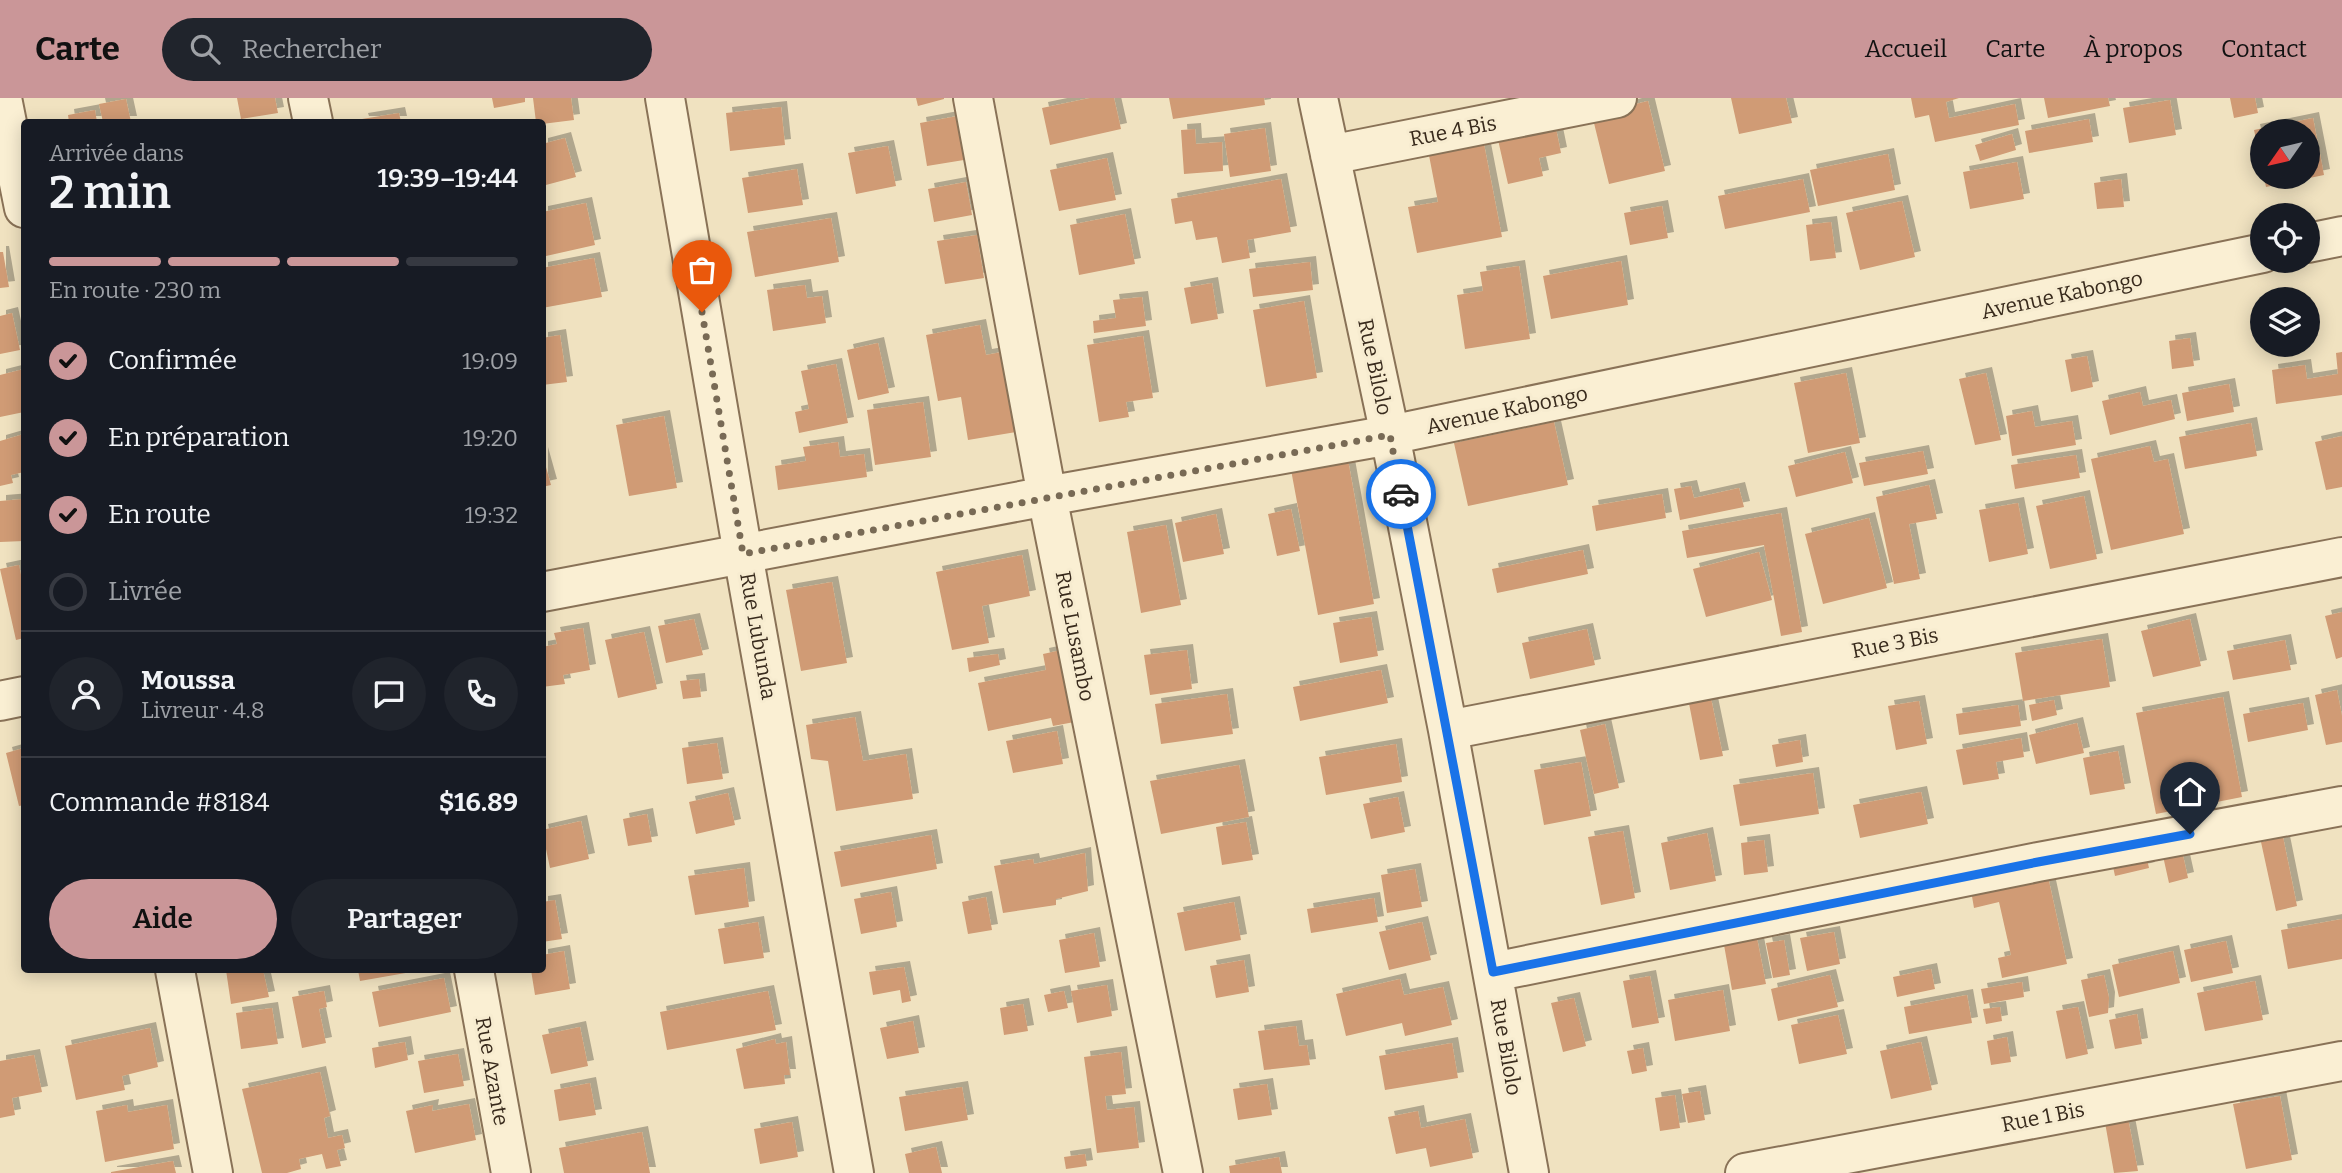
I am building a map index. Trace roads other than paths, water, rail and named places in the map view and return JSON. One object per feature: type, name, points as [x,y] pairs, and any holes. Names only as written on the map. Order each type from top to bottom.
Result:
[{"type":"street","points":[[2,98],[21,193]]},
{"type":"street","points":[[308,98],[312,119]]},
{"type":"street","name":"Rue Lubunda","points":[[665,98],[743,554],[855,1173]]},
{"type":"street","name":"Rue Lusambo","points":[[973,98],[1047,496],[1183,1173]]},
{"type":"street","name":"Rue Bilolo","points":[[1318,98],[1390,435],[1529,1173]]},
{"type":"street","name":"Rue 4 Bis","points":[[1330,155],[1618,98]]},
{"type":"street","points":[[2320,241],[2342,236]]},
{"type":"street","name":"Avenue Kabongo","points":[[546,591],[1047,496],[1390,435],[2250,256]]},
{"type":"street","name":"Rue 3 Bis","points":[[1447,730],[2342,557]]},
{"type":"street","points":[[0,701],[21,697]]},
{"type":"street","points":[[1493,972],[2038,862],[2342,807]]},
{"type":"street","points":[[175,973],[213,1173]]},
{"type":"street","name":"Rue Azante","points":[[475,973],[511,1173]]},
{"type":"street","name":"Rue 1 Bis","points":[[1745,1173],[2342,1061]]}]
